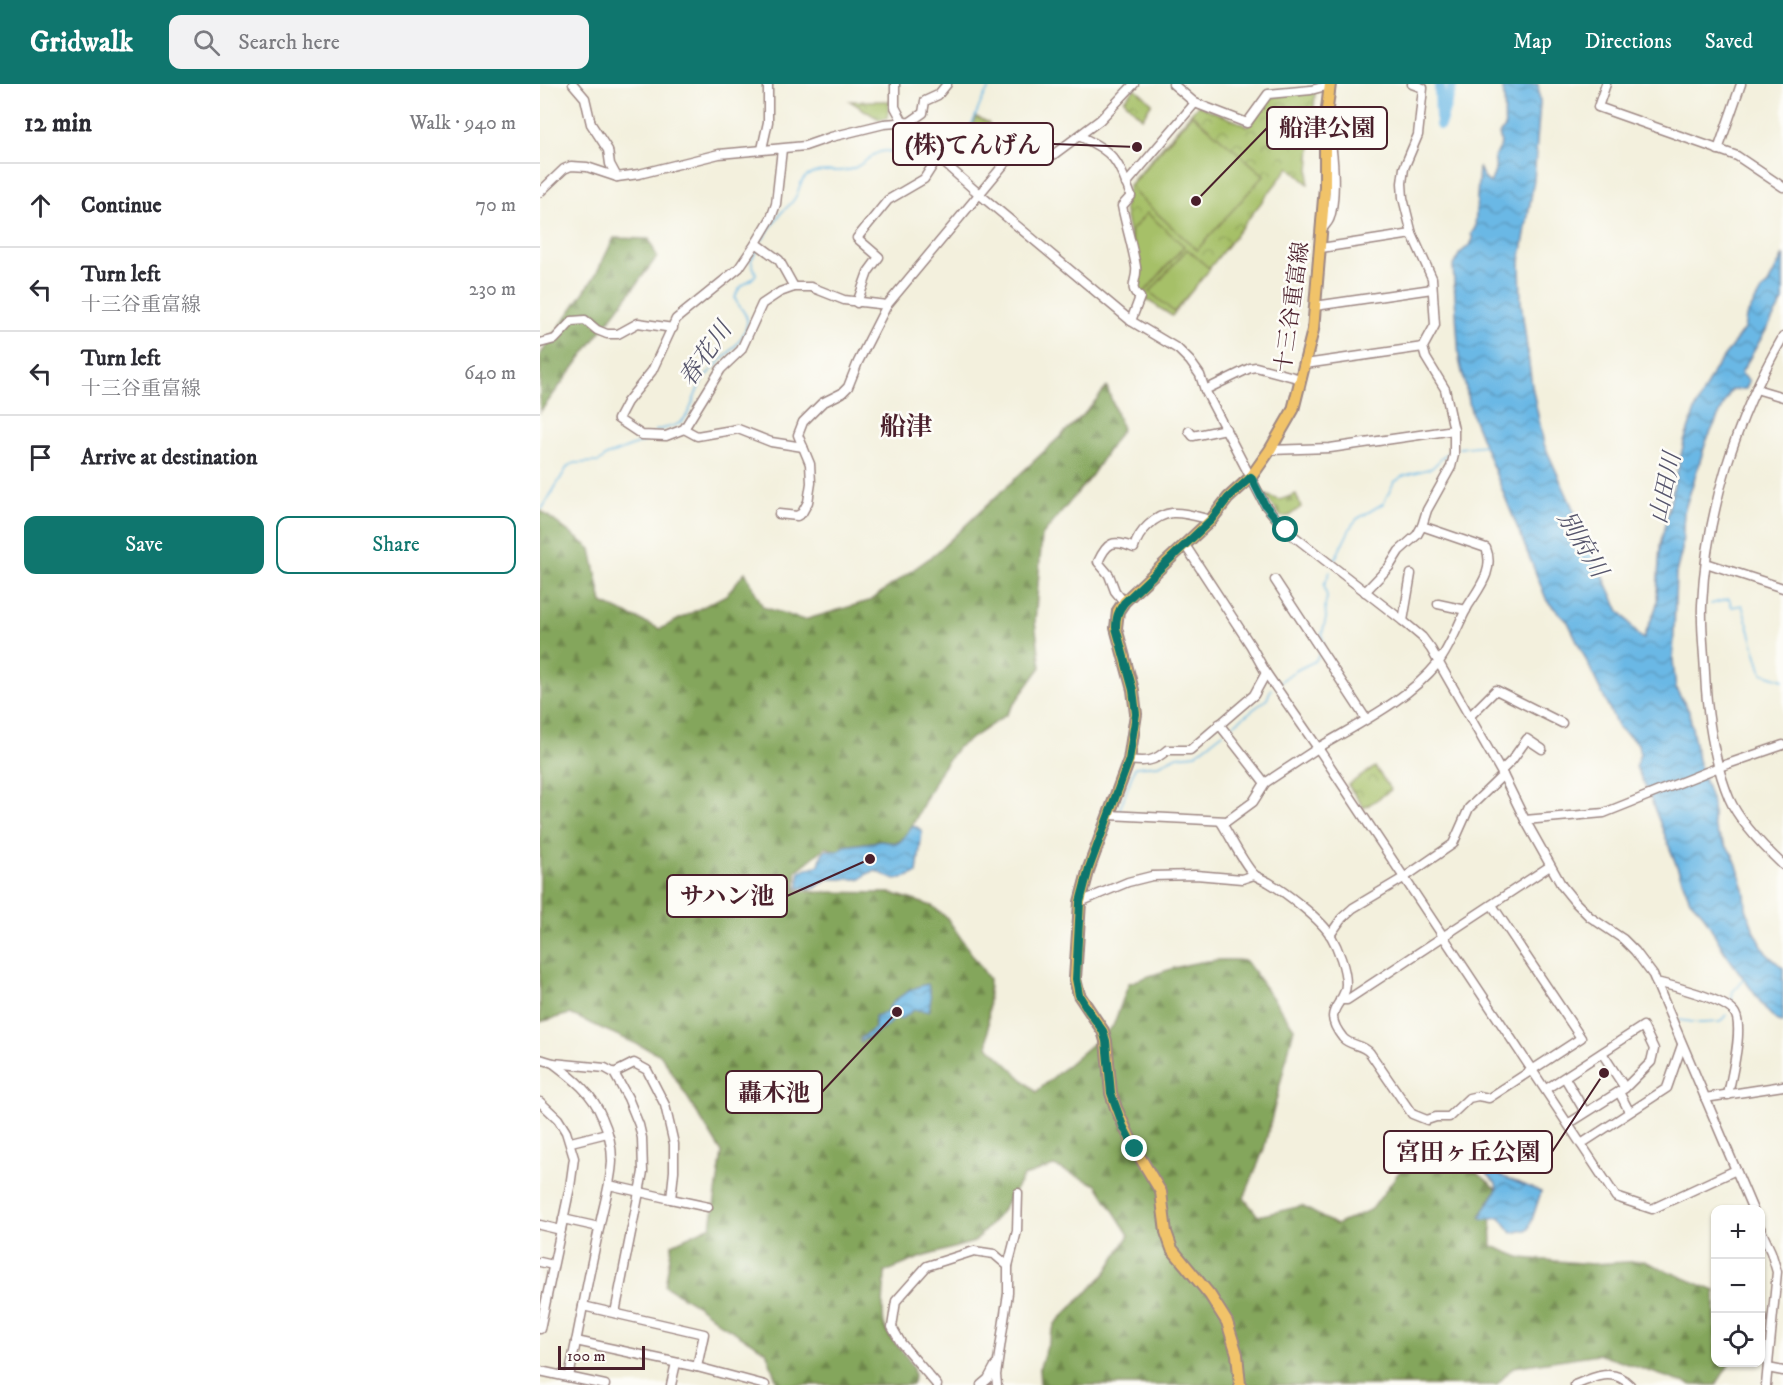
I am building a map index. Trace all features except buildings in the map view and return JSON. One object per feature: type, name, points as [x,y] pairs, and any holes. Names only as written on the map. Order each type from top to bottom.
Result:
[{"type":"main road","name":"十三谷重富線","points":[[1124,603],[1211,520],[1228,498],[1251,477],[1293,410],[1305,364],[1315,306],[1325,186],[1325,125],[1330,85]]},
{"type":"main road","points":[[1124,603],[1118,611],[1116,628],[1133,690],[1136,714],[1129,760],[1089,868],[1080,902],[1076,979],[1079,995],[1103,1031],[1111,1093],[1116,1108],[1135,1149],[1161,1192],[1166,1232],[1172,1248],[1210,1295],[1227,1322],[1237,1354],[1240,1385]]},
{"type":"street","points":[[573,84],[585,98],[591,124],[608,150],[610,164],[617,177]]},
{"type":"street","points":[[762,149],[768,122],[768,84]]},
{"type":"street","points":[[895,84],[895,107],[903,122],[923,144],[978,194],[1131,321],[1166,341],[1190,361],[1200,375],[1205,390],[1265,505],[1286,530],[1422,637],[1439,661],[1502,773],[1550,866],[1575,902],[1590,916],[1623,939],[1635,951],[1656,982],[1751,1205]]},
{"type":"street","points":[[540,192],[571,166],[587,167],[617,177],[658,171],[719,154],[805,146],[884,124],[910,122],[923,112],[925,100],[938,95],[947,84]]},
{"type":"street","points":[[779,514],[797,516],[802,513],[808,502],[811,483],[810,464],[798,435],[802,422],[822,403],[842,393],[848,387],[887,305],[978,194],[1006,162],[1019,154],[1026,152],[1047,157],[1053,155],[1107,114],[1134,84]]},
{"type":"street","points":[[1173,84],[1195,103],[1247,123],[1268,94],[1311,90],[1330,85]]},
{"type":"street","points":[[1365,592],[1389,567],[1399,551],[1417,535],[1427,510],[1451,467],[1454,455],[1454,430],[1445,389],[1425,358],[1423,347],[1435,325],[1432,278],[1412,234],[1403,198],[1404,168],[1418,135],[1423,88],[1412,84]]},
{"type":"street","points":[[1606,84],[1598,107],[1737,156],[1783,187]]},
{"type":"street","points":[[1718,150],[1741,84]]},
{"type":"street","points":[[1126,184],[1195,103]]},
{"type":"street","points":[[1079,136],[1100,146],[1110,154],[1121,169],[1131,196],[1122,206],[1137,269],[1132,288],[1134,293],[1140,297],[1131,321]]},
{"type":"street","points":[[782,149],[778,213],[739,268],[676,319],[652,371],[627,402],[618,419],[642,435],[666,436],[684,429],[709,385],[721,369],[741,350],[762,304],[780,292],[794,287],[811,287],[844,300],[887,305]]},
{"type":"street","points":[[857,303],[868,272],[879,257],[857,238],[888,200],[924,179],[937,156]]},
{"type":"street","points":[[1321,248],[1412,234]]},
{"type":"street","points":[[756,243],[779,260],[794,287]]},
{"type":"street","points":[[1315,306],[1432,289]]},
{"type":"street","points":[[540,343],[555,339],[572,321],[585,320],[597,330],[607,334],[618,334],[638,323],[672,328]]},
{"type":"street","points":[[1783,337],[1756,388],[1729,458],[1709,539],[1702,606],[1709,719],[1719,767],[1730,800],[1760,844],[1783,865]]},
{"type":"street","points":[[1305,364],[1423,347]]},
{"type":"street","points":[[1205,390],[1256,367],[1301,379]]},
{"type":"street","points":[[1756,388],[1783,397]]},
{"type":"street","points":[[684,429],[697,436],[738,429],[771,442],[803,447]]},
{"type":"street","points":[[1189,431],[1193,436],[1226,429]]},
{"type":"street","points":[[1270,450],[1330,448],[1454,430]]},
{"type":"street","points":[[1124,603],[1115,591],[1109,575],[1098,562],[1104,550],[1112,543],[1134,548],[1136,539],[1150,523],[1170,513],[1211,520]]},
{"type":"street","points":[[1109,815],[1227,821],[1253,802],[1265,783],[1420,682],[1439,661],[1488,572],[1490,558],[1486,548],[1422,526]]},
{"type":"street","points":[[1185,545],[1266,673],[1405,877],[1616,1197],[1652,1209],[1736,1170]]},
{"type":"street","points":[[1706,564],[1783,588]]},
{"type":"street","points":[[1403,621],[1411,574]]},
{"type":"street","points":[[1275,580],[1366,719]]},
{"type":"street","points":[[1438,604],[1466,610]]},
{"type":"street","points":[[1129,760],[1148,763],[1167,750],[1190,750],[1254,695],[1266,673]]},
{"type":"street","points":[[1470,716],[1496,690],[1562,723]]},
{"type":"street","points":[[1219,724],[1265,783]]},
{"type":"street","points":[[1330,935],[1342,918],[1353,908],[1405,877],[1453,844],[1469,808],[1502,773],[1527,739],[1542,749]]},
{"type":"street","points":[[1525,820],[1604,813],[1719,767],[1783,745]]},
{"type":"street","points":[[1221,822],[1254,875],[1270,883],[1314,917],[1330,935],[1346,978],[1345,992],[1334,1009],[1334,1020],[1341,1035],[1346,1041],[1367,1049],[1412,1114],[1427,1120],[1449,1117],[1473,1096],[1489,1098],[1581,1038],[1492,905]]},
{"type":"street","points":[[1340,1000],[1347,1000],[1550,866]]},
{"type":"street","points":[[1080,902],[1128,882],[1152,876],[1196,875],[1242,879],[1254,875]]},
{"type":"street","points":[[1656,982],[1717,1001],[1734,1012],[1737,1019],[1737,1036],[1728,1095]]},
{"type":"street","points":[[1546,1089],[1643,1026],[1654,1049],[1652,1062],[1622,1090],[1568,1124]]},
{"type":"street","points":[[1581,1144],[1667,1088],[1682,1045]]},
{"type":"street","points":[[1602,1053],[1622,1090],[1629,1111]]},
{"type":"street","points":[[540,1059],[554,1063],[605,1068],[614,1073],[634,1111],[642,1138],[643,1172],[615,1313]]},
{"type":"street","points":[[554,1063],[574,1079],[595,1103],[611,1146],[612,1161],[609,1185],[568,1377]]},
{"type":"street","points":[[614,1073],[634,1063],[647,1070],[657,1087],[665,1106],[674,1144],[674,1171],[670,1198]]},
{"type":"street","points":[[1565,1078],[1585,1112]]},
{"type":"street","points":[[1706,1098],[1783,1086]]},
{"type":"street","points":[[540,1102],[558,1119],[571,1142],[574,1158],[540,1329]]},
{"type":"street","points":[[571,1142],[607,1133]]},
{"type":"street","points":[[609,1185],[708,1207]]},
{"type":"street","points":[[997,1385],[996,1376],[1008,1293],[1008,1266],[1017,1231],[1018,1193]]},
{"type":"street","points":[[563,1219],[599,1227]]},
{"type":"street","points":[[540,1225],[561,1230]]},
{"type":"street","points":[[1765,1238],[1777,1272],[1766,1385]]},
{"type":"street","points":[[937,1385],[901,1343],[892,1327],[896,1301],[927,1266],[974,1251],[994,1254],[1008,1266]]},
{"type":"street","points":[[540,1262],[553,1265]]},
{"type":"street","points":[[583,1306],[704,1334],[697,1367]]},
{"type":"street","points":[[576,1341],[697,1367],[765,1385]]},
{"type":"street","points":[[981,1385],[988,1379],[998,1361]]},
{"type":"street","points":[[671,1385],[675,1363]]},
{"type":"street","points":[[1768,1368],[1783,1371]]},
{"type":"street","points":[[540,1371],[604,1385]]},
{"type":"street","points":[[1575,1385],[1602,1374],[1626,1380],[1630,1385]]},
{"type":"green space","points":[[1135,88],[1152,103],[1142,118],[1124,100]]},
{"type":"green space","points":[[1314,91],[1308,184],[1289,167],[1172,316],[1141,296],[1124,207],[1129,185],[1198,105],[1248,126],[1269,97]]},
{"type":"green space","points":[[850,101],[890,101],[887,118],[880,120]]},
{"type":"green space","points":[[1192,114],[1264,175],[1197,250],[1135,193],[1131,185]]},
{"type":"green space","points":[[976,117],[988,122],[999,138],[991,155],[962,145]]},
{"type":"green space","points":[[1147,213],[1184,246],[1142,295],[1136,287],[1140,268],[1130,232]]},
{"type":"green space","points":[[614,238],[649,239],[657,257],[540,412],[540,355],[595,276]]},
{"type":"green space","points":[[1187,249],[1210,269],[1174,312],[1150,292]]},
{"type":"green space","points":[[1107,387],[1122,429],[1092,475],[1042,536],[1035,622],[1041,667],[1006,715],[957,748],[940,771],[912,826],[901,841],[851,845],[837,851],[826,847],[796,871],[796,890],[891,893],[932,906],[947,918],[989,979],[988,1046],[1036,1092],[1113,1026],[1129,983],[1201,962],[1246,961],[1294,1028],[1264,1149],[1244,1198],[1258,1216],[1302,1206],[1336,1225],[1372,1209],[1402,1168],[1467,1164],[1497,1189],[1480,1216],[1484,1219],[1491,1217],[1492,1246],[1522,1258],[1592,1264],[1644,1261],[1711,1289],[1711,1367],[1727,1367],[1716,1385],[1693,1385],[1598,1354],[1513,1367],[1497,1385],[1040,1385],[1039,1369],[1055,1324],[1105,1274],[1129,1235],[1097,1185],[1054,1166],[1024,1176],[999,1215],[974,1242],[922,1257],[885,1272],[884,1324],[913,1368],[912,1385],[778,1385],[766,1351],[665,1286],[672,1244],[711,1226],[722,1153],[661,1055],[570,1014],[540,1022],[540,510],[591,549],[602,603],[660,629],[726,595],[745,572],[763,607],[804,620],[869,601],[935,554],[1084,414]]},
{"type":"green space","points":[[1296,494],[1301,507],[1289,516],[1281,517],[1265,495],[1280,500]]},
{"type":"green space","points":[[1375,767],[1391,790],[1364,808],[1348,785]]},
{"type":"water","points":[[1501,84],[1538,84],[1540,103],[1534,180],[1520,263],[1521,302],[1532,386],[1544,444],[1619,611],[1637,634],[1644,639],[1657,605],[1660,546],[1684,442],[1695,410],[1713,372],[1744,329],[1746,317],[1761,291],[1767,286],[1783,255],[1783,301],[1741,373],[1749,381],[1746,389],[1731,390],[1706,442],[1684,512],[1682,550],[1676,573],[1673,660],[1676,689],[1689,711],[1698,760],[1713,805],[1713,824],[1737,865],[1745,893],[1746,908],[1753,928],[1766,953],[1783,968],[1783,1023],[1767,1011],[1724,951],[1703,914],[1690,900],[1636,767],[1640,753],[1638,744],[1618,727],[1568,622],[1547,601],[1472,415],[1459,359],[1453,266],[1460,253],[1470,245],[1473,239],[1471,234],[1475,228],[1479,167],[1484,178],[1490,183],[1494,173],[1494,157],[1501,144],[1499,134],[1505,128],[1504,94]]},
{"type":"water","points":[[912,826],[922,831],[917,873],[897,879],[876,871],[861,879],[827,879],[815,888],[798,888],[800,871],[819,865],[822,854],[826,850],[837,851],[845,846],[880,841],[897,843]]},
{"type":"water","points":[[928,984],[931,998],[929,1011],[914,1010],[901,1019],[895,1019],[860,1042],[861,1038],[875,1028],[875,1016],[886,1012],[893,1002],[904,994]]},
{"type":"water","points":[[1489,1171],[1541,1192],[1529,1229],[1512,1233],[1500,1217],[1484,1219],[1480,1217],[1497,1189],[1496,1183],[1487,1174]]},
{"type":"waterway","name":"春花川","points":[[931,148],[940,141],[961,136],[969,129],[984,96],[994,84]]},
{"type":"waterway","name":"別府川","points":[[1439,84],[1440,117]]},
{"type":"waterway","name":"別府川","points":[[1440,125],[1445,84]]},
{"type":"waterway","name":"別府川","points":[[1440,125],[1453,84]]},
{"type":"waterway","name":"春花川","points":[[762,240],[781,213],[793,201],[804,178],[812,173],[852,169],[872,156],[885,151],[913,157],[918,157],[928,151]]},
{"type":"waterway","name":"春花川","points":[[655,431],[675,426],[685,418],[702,381],[740,340],[747,320],[735,299],[738,290],[756,274],[751,260],[757,250]]},
{"type":"waterway","name":"春花川","points":[[542,509],[568,466],[575,463],[599,462],[606,456],[648,440]]},
{"type":"waterway","points":[[1459,448],[1485,445]]},
{"type":"waterway","points":[[1334,561],[1352,525],[1357,519],[1384,503],[1394,482],[1403,476],[1432,468],[1448,452]]},
{"type":"waterway","points":[[1324,647],[1322,634],[1326,618],[1327,597],[1324,585],[1330,572]]},
{"type":"waterway","points":[[1711,604],[1729,599],[1732,607],[1742,605],[1762,673],[1783,680]]},
{"type":"waterway","points":[[1280,682],[1293,672],[1315,661],[1319,655]]},
{"type":"waterway","points":[[1232,726],[1267,699],[1271,689]]},
{"type":"waterway","points":[[1119,811],[1135,767],[1159,765],[1177,756],[1196,754],[1223,733]]},
{"type":"waterway","points":[[1731,1004],[1733,991],[1743,978]]},
{"type":"waterway","points":[[1679,1020],[1700,1023],[1720,1022],[1726,1015]]},
{"type":"place","name":"(株)てんげん","points":[[1137,147]]},
{"type":"place","name":"船津公園","points":[[1196,201]]},
{"type":"place","name":"サハン池","points":[[870,859]]},
{"type":"place","name":"轟木池","points":[[897,1012]]},
{"type":"place","name":"宮田ヶ丘公園","points":[[1604,1073]]},
{"type":"district","name":"船津","points":[[906,426]]},
{"type":"route","points":[[1135,1149],[1123,1126],[1111,1093],[1103,1031],[1079,995],[1076,979],[1080,902],[1089,868],[1129,760],[1136,714],[1133,690],[1116,628],[1116,619],[1124,603],[1211,520],[1228,498],[1251,477],[1265,505],[1286,530]]},
{"type":"water label","name":"山田川","points":[[1665,488]]}]
